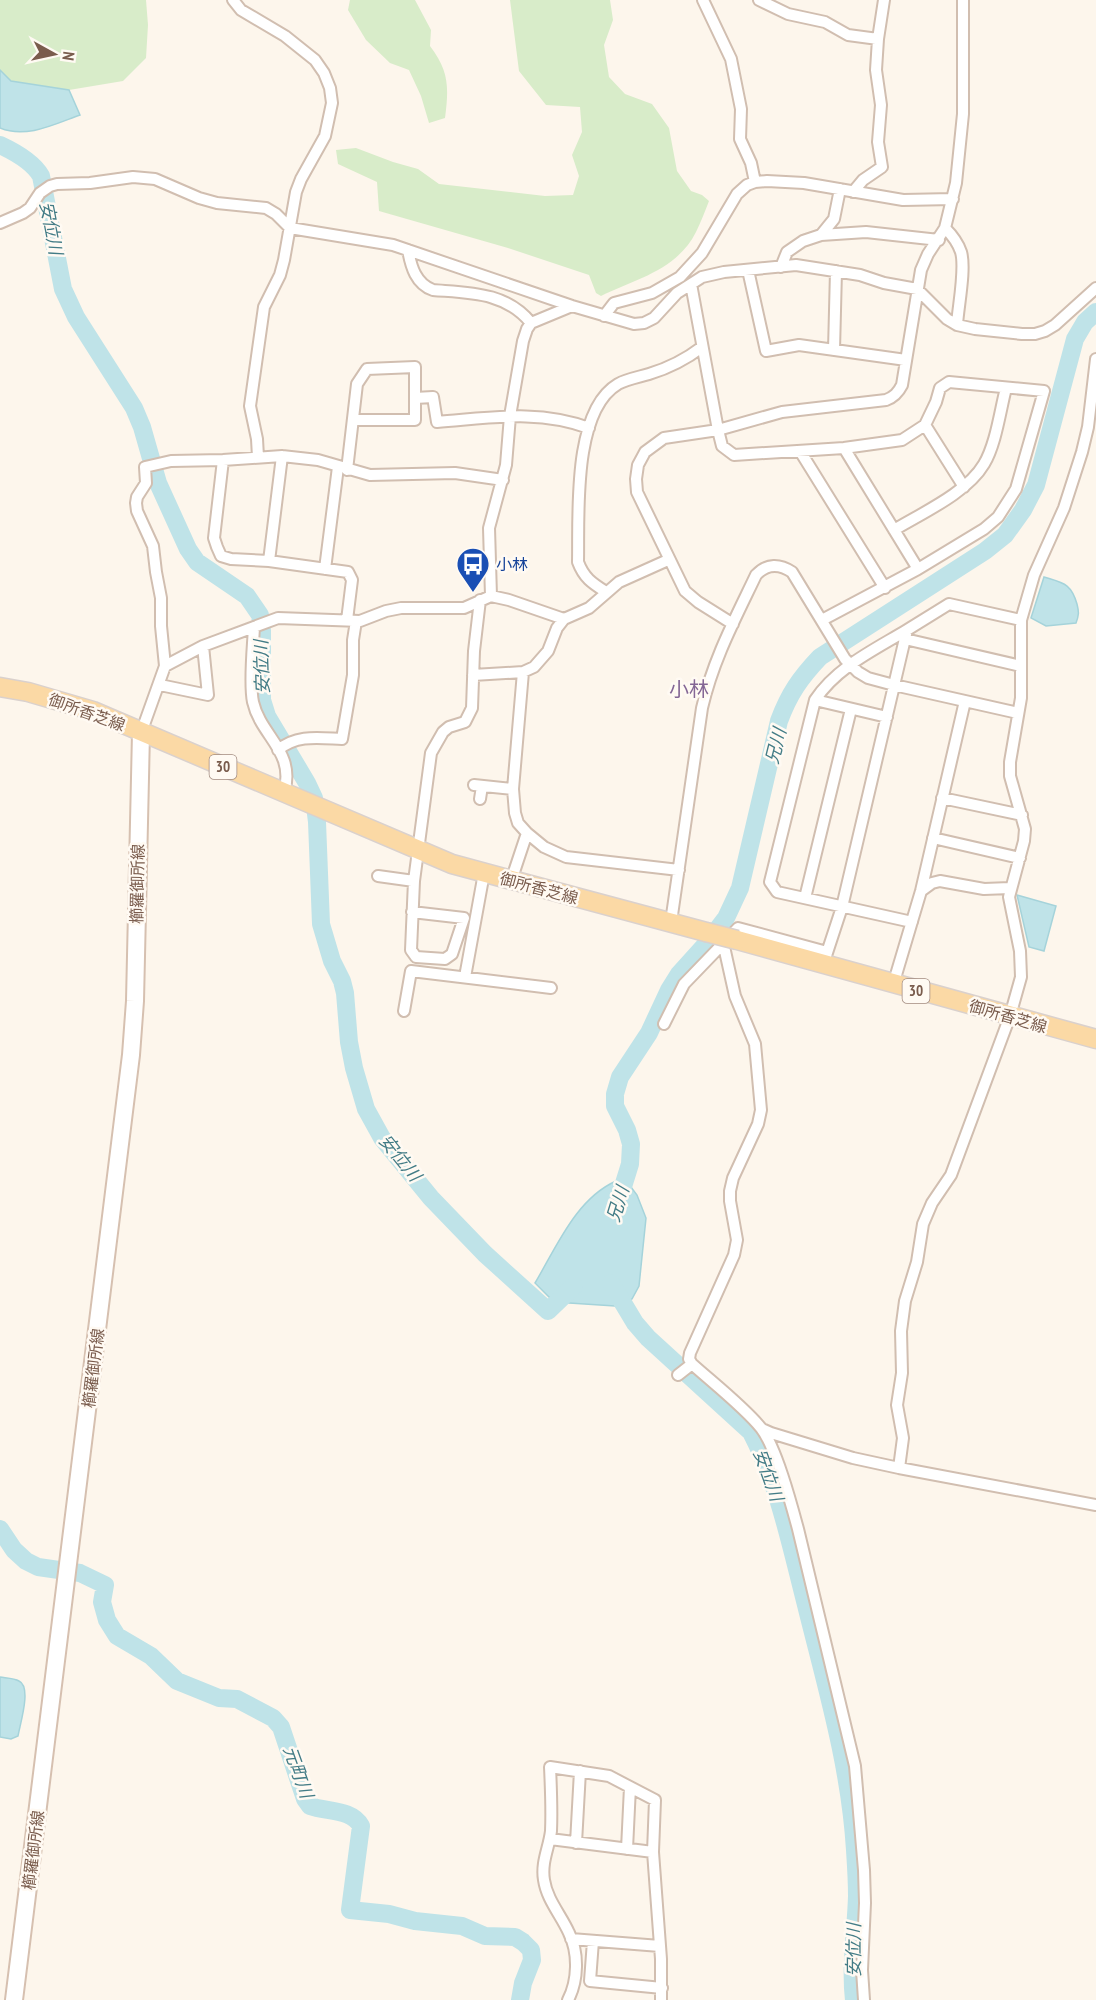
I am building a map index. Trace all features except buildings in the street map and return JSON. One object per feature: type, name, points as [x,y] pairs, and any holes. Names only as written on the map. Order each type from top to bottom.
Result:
[{"type":"main road","name":"御所香芝線","points":[[0,687],[28,692],[93,711],[418,851],[484,873],[671,922],[730,941],[825,958],[893,985],[1096,1039]]},
{"type":"main road","name":"櫛羅御所線","points":[[14,2000],[131,1055],[135,1001],[141,733]]},
{"type":"street","points":[[232,0],[241,10],[285,36],[315,60],[330,88],[332,103],[325,136],[296,192],[279,274],[264,307],[251,394],[251,412],[258,457]]},
{"type":"street","points":[[704,0],[731,58],[741,109],[740,139],[751,163],[755,182]]},
{"type":"street","points":[[759,0],[788,14],[825,22],[848,35],[878,39]]},
{"type":"street","points":[[854,192],[863,180],[882,167],[878,142],[881,105],[876,70],[884,0]]},
{"type":"street","points":[[733,624],[685,591],[637,492],[638,465],[645,452],[664,438],[718,430],[782,412],[892,398],[902,385],[917,289],[924,262],[945,228],[953,199],[963,114],[963,0]]},
{"type":"street","points":[[0,223],[30,208],[40,193],[50,186],[133,177],[154,179],[217,203],[266,208],[290,228],[375,241],[408,250],[572,306],[634,324],[644,323],[654,318],[677,293],[702,278],[715,274],[781,267],[810,266],[917,289],[947,319],[957,325],[975,329],[1035,334],[1055,325],[1096,288]]},
{"type":"street","points":[[604,316],[614,303],[652,293],[680,277],[702,254],[736,194],[755,182],[804,183],[903,200],[953,199]]},
{"type":"street","points":[[821,235],[834,219],[840,189]]},
{"type":"street","points":[[945,228],[953,237],[961,253],[962,271],[957,325]]},
{"type":"street","points":[[781,267],[787,252],[803,241],[821,235],[866,232],[939,240]]},
{"type":"street","points":[[408,250],[414,270],[425,287],[433,290],[490,296],[515,307],[531,323]]},
{"type":"street","points":[[748,270],[766,351],[799,345],[906,360]]},
{"type":"street","points":[[834,350],[836,271]]},
{"type":"street","points":[[691,284],[722,446],[734,455],[893,443],[911,436],[925,425],[940,388],[949,382],[1044,391],[1016,489],[998,517],[984,529],[918,569],[822,620]]},
{"type":"street","points":[[412,912],[464,918],[452,954],[445,959],[416,957],[411,950],[412,912],[414,881],[431,753],[443,732],[465,722],[469,716],[473,698],[473,675],[486,598],[489,528],[508,452],[510,416],[523,341],[531,323],[572,306]]},
{"type":"street","points":[[606,592],[588,581],[578,562],[581,465],[590,428],[602,400],[610,389],[621,382],[675,365],[702,347]]},
{"type":"street","points":[[899,1468],[903,1438],[897,1406],[902,1373],[901,1331],[906,1296],[917,1262],[923,1224],[932,1203],[951,1175],[1010,1016],[1021,970],[1020,951],[1010,908],[1010,888],[1020,858],[1025,829],[1010,776],[1010,762],[1021,698],[1022,620],[1034,575],[1064,508],[1080,461],[1088,427],[1096,359]]},
{"type":"street","points":[[325,569],[342,468],[353,420],[357,384],[367,369],[415,367],[415,420],[353,420]]},
{"type":"street","points":[[894,530],[964,487],[978,473],[985,463],[1006,388]]},
{"type":"street","points":[[415,398],[433,397],[437,422],[532,415],[552,417],[590,428]]},
{"type":"street","points":[[925,425],[964,487]]},
{"type":"street","points":[[844,448],[918,569]]},
{"type":"street","points":[[800,451],[885,588]]},
{"type":"street","points":[[269,561],[282,456]]},
{"type":"street","points":[[141,733],[165,666],[161,598],[153,546],[137,511],[136,503],[146,483],[145,467],[171,461],[282,456],[318,460],[370,476],[455,473],[502,480]]},
{"type":"street","points":[[223,460],[214,538],[221,555],[231,559],[269,561],[348,572],[352,580],[353,675],[342,739],[313,738],[284,746]]},
{"type":"street","points":[[473,675],[523,672],[534,667],[548,651],[557,628],[564,619],[589,608],[619,582],[668,560]]},
{"type":"street","points":[[671,922],[702,708],[708,681],[756,575],[762,569],[770,566],[785,567],[792,572],[847,662],[868,678],[1018,713]]},
{"type":"street","points":[[165,666],[203,646],[267,621],[291,618],[360,621],[401,608],[464,608],[486,598],[509,600],[564,619]]},
{"type":"street","points":[[912,922],[777,892],[770,882],[815,700],[825,685],[847,662],[906,634],[949,604],[1022,620]]},
{"type":"street","points":[[254,627],[253,701],[257,714],[284,746],[287,770],[284,793]]},
{"type":"street","points":[[906,634],[1021,666]]},
{"type":"street","points":[[825,958],[842,907],[906,634]]},
{"type":"street","points":[[160,685],[208,695],[203,646]]},
{"type":"street","points":[[523,672],[513,789],[518,823],[526,833],[544,847],[566,857],[679,870]]},
{"type":"street","points":[[815,700],[887,717]]},
{"type":"street","points":[[893,985],[921,891],[964,701]]},
{"type":"street","points":[[805,898],[851,709]]},
{"type":"street","points":[[480,799],[478,785],[513,789]]},
{"type":"street","points":[[942,798],[1022,815]]},
{"type":"street","points":[[511,881],[526,833]]},
{"type":"street","points":[[933,838],[1020,858]]},
{"type":"street","points":[[465,977],[484,873]]},
{"type":"street","points":[[378,876],[414,881]]},
{"type":"street","points":[[921,891],[932,883],[940,881],[984,889],[1010,888]]},
{"type":"street","points":[[664,1024],[684,984],[730,941]]},
{"type":"street","points":[[730,941],[735,996],[757,1055],[760,1117],[733,1178],[730,1191],[737,1240],[734,1255],[690,1353],[689,1359],[692,1364],[762,1428],[771,1433],[853,1458],[1096,1505]]},
{"type":"street","points":[[404,1011],[411,970],[551,987]]},
{"type":"street","points":[[678,1375],[692,1364]]},
{"type":"street","points":[[762,1428],[798,1529],[855,1766],[864,1870],[862,1970],[864,2000]]},
{"type":"street","points":[[568,2000],[576,1973],[572,1939],[551,1902],[543,1879],[543,1868],[550,1839],[550,1767],[609,1776],[655,1800],[653,1852],[660,1946],[661,2000]]},
{"type":"street","points":[[576,1843],[580,1771]]},
{"type":"street","points":[[627,1849],[630,1787]]},
{"type":"street","points":[[550,1839],[653,1852]]},
{"type":"street","points":[[572,1939],[660,1946]]},
{"type":"street","points":[[593,1941],[590,1981],[662,1988]]},
{"type":"green space","points":[[0,0],[146,0],[148,25],[146,58],[123,81],[69,90],[11,81],[0,70]]},
{"type":"green space","points":[[350,0],[415,0],[431,30],[430,46],[444,72],[447,88],[445,118],[429,123],[421,96],[409,70],[390,63],[366,40],[348,10]]},
{"type":"green space","points":[[510,0],[610,0],[613,20],[604,45],[609,77],[625,94],[652,104],[669,128],[677,171],[691,191],[702,195],[709,201],[696,232],[678,256],[654,272],[601,296],[596,293],[589,275],[508,248],[379,211],[377,182],[338,164],[336,150],[356,148],[418,169],[439,184],[545,196],[573,195],[579,176],[572,155],[582,132],[580,107],[546,105],[519,71]]},
{"type":"water","points":[[0,70],[11,81],[69,90],[80,115],[30,131],[10,131],[0,128]]},
{"type":"water","points":[[1044,577],[1065,585],[1072,592],[1078,609],[1076,623],[1046,626],[1031,618]]},
{"type":"water","points":[[1017,895],[1056,906],[1044,951],[1029,947]]},
{"type":"water","points":[[616,1181],[628,1183],[637,1195],[646,1218],[639,1286],[632,1299],[615,1306],[554,1302],[535,1283],[579,1211],[602,1189]]},
{"type":"water","points":[[0,1677],[19,1681],[25,1690],[18,1736],[11,1739],[0,1737]]},
{"type":"waterway","name":"安位川","points":[[0,145],[28,162],[41,176],[63,289],[76,317],[134,408],[142,427],[158,483],[188,549],[197,562],[247,596],[260,615],[262,700],[267,716],[314,798],[321,924],[345,993],[349,1042],[366,1109],[382,1138],[431,1198],[485,1254],[548,1311],[574,1286]]},
{"type":"waterway","name":"兄川","points":[[617,1206],[630,1164],[631,1144],[615,1106],[615,1094],[620,1077],[649,1033],[679,974],[726,918],[740,888],[779,721],[791,694],[820,657],[985,551],[1005,535],[1023,510],[1036,485],[1075,339],[1085,322],[1096,312]]},
{"type":"waterway","name":"安位川","points":[[611,1283],[635,1323],[648,1338],[751,1432],[777,1495],[829,1696],[848,1788],[857,1885],[853,1961],[854,2000]]},
{"type":"waterway","name":"元町川","points":[[0,1529],[14,1550],[26,1561],[38,1567],[80,1573],[105,1585],[102,1602],[107,1620],[117,1636],[151,1656],[177,1681],[219,1698],[237,1699],[273,1718],[281,1727],[305,1799],[310,1806],[345,1814],[361,1826],[350,1910],[462,1926],[485,1936],[515,1937],[531,1950],[532,1960],[523,1983],[520,2000]]},
{"type":"place","name":"小林","points":[[473,593]]},
{"type":"district","name":"小林","points":[[689,689]]}]
